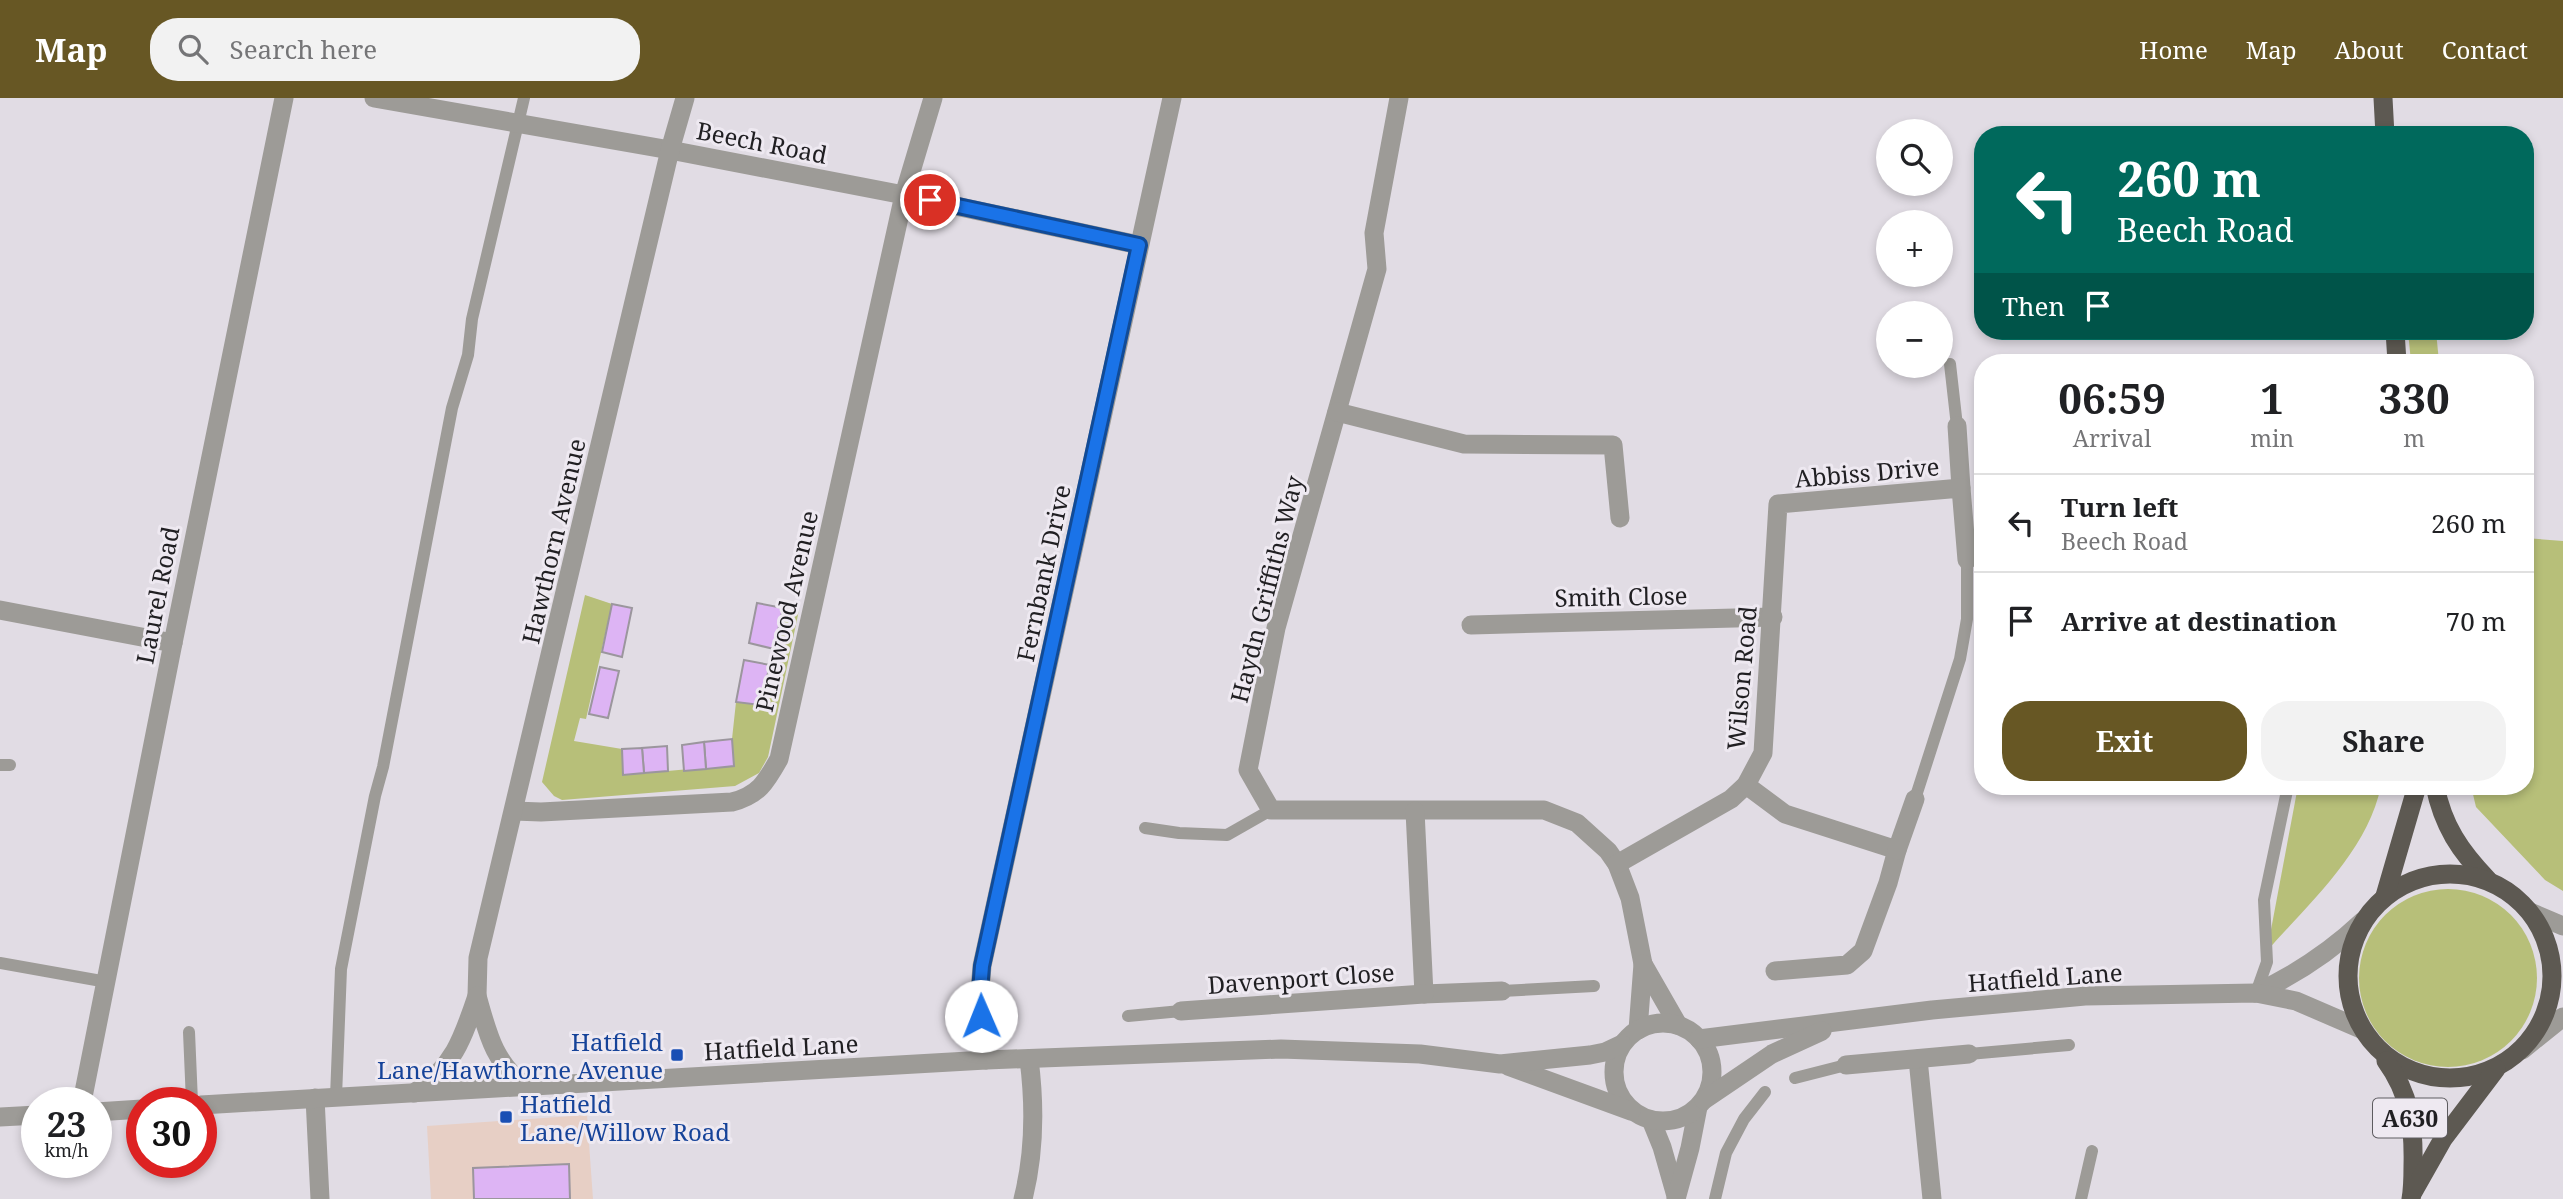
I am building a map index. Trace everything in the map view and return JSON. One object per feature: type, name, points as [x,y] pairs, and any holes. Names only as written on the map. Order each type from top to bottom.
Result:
[{"type":"highway","points":[[2384,98],[2385,126]]},
{"type":"highway","points":[[2385,896],[2414,795]]},
{"type":"highway","points":[[2436,795],[2438,806],[2463,854],[2489,881],[2530,912],[2548,943],[2552,965],[2547,1012],[2522,1051],[2496,1069],[2466,1078],[2430,1078],[2406,1070],[2377,1049],[2361,1029],[2348,995],[2347,976],[2353,940],[2363,921],[2385,896],[2432,874],[2467,874],[2489,881]]},
{"type":"highway","name":"A630","points":[[2377,1049],[2396,1075],[2414,1131],[2412,1197]]},
{"type":"highway","name":"A630","points":[[2412,1197],[2444,1139],[2496,1069]]},
{"type":"street","name":"Laurel Road","points":[[85,1087],[284,98]]},
{"type":"street","name":"Beech Road","points":[[374,98],[904,194],[1139,245]]},
{"type":"street","name":"Hawthorn Avenue","points":[[414,1093],[429,1083],[452,1058],[466,1031],[477,996],[478,958],[670,150],[685,98]]},
{"type":"street","name":"Pinewood Avenue","points":[[514,811],[541,812],[732,802],[757,793],[770,775],[779,759],[904,194],[933,98]]},
{"type":"street","name":"Fernbank Drive","points":[[986,1060],[980,991],[982,966],[1171,98]]},
{"type":"street","name":"Haydn Griffiths Way","points":[[1271,810],[1248,770],[1276,628],[1377,269],[1374,233],[1399,98]]},
{"type":"street","points":[[1337,412],[1464,444],[1613,445],[1620,518]]},
{"type":"street","name":"Abbiss Drive","points":[[1957,426],[1967,560]]},
{"type":"street","name":"Abbiss Drive","points":[[1777,504],[1961,488]]},
{"type":"street","name":"Wilson Road","points":[[1617,864],[1731,799],[1746,785],[1763,753],[1773,617],[1777,504]]},
{"type":"street","points":[[0,610],[173,643]]},
{"type":"street","name":"Smith Close","points":[[1471,625],[1773,617]]},
{"type":"street","points":[[1746,785],[1785,814],[1897,850]]},
{"type":"street","points":[[1774,971],[1847,965],[1863,951],[1915,799]]},
{"type":"street","points":[[1271,810],[1544,810],[1577,823],[1608,851],[1617,864],[1630,898],[1643,964],[1638,1030]]},
{"type":"street","name":"Davenport Close","points":[[1415,811],[1424,995]]},
{"type":"street","points":[[2530,912],[2563,926]]},
{"type":"street","name":"Hatfield Lane","points":[[2256,993],[2315,962],[2363,921]]},
{"type":"street","points":[[1643,964],[1678,1025]]},
{"type":"street","name":"Davenport Close","points":[[1181,1011],[1502,991]]},
{"type":"street","name":"Hatfield Lane","points":[[1699,1039],[1932,1010],[2085,996],[2256,993],[2296,1001],[2361,1029]]},
{"type":"street","name":"Hawthorn Avenue","points":[[477,996],[493,1048],[510,1074],[526,1087]]},
{"type":"street","points":[[2522,1051],[2563,1017]]},
{"type":"street","name":"Hatfield Lane","points":[[1701,1103],[1772,1054],[1839,1023]]},
{"type":"street","points":[[1500,1064],[1605,1052],[1651,1024],[1678,1025],[1699,1039],[1708,1052],[1712,1069],[1711,1085],[1701,1103],[1676,1198]]},
{"type":"street","points":[[1622,1044],[1615,1061],[1614,1080],[1620,1097],[1632,1111]]},
{"type":"street","name":"Hatfield Lane","points":[[217,1104],[986,1060],[1281,1049],[1420,1054],[1500,1064]]},
{"type":"street","points":[[1846,1065],[1969,1054]]},
{"type":"street","points":[[1023,1199],[1033,1133],[1034,1100],[1030,1059]]},
{"type":"street","points":[[1918,1059],[1932,1199]]},
{"type":"street","points":[[1500,1064],[1651,1120],[1668,1122],[1684,1117],[1701,1103]]},
{"type":"street","points":[[315,1098],[320,1199]]},
{"type":"street","points":[[0,1117],[21,1116]]},
{"type":"street","points":[[1651,1120],[1662,1147],[1676,1198]]},
{"type":"lane","points":[[336,1097],[341,969],[452,408],[468,355],[472,319],[524,98]]},
{"type":"lane","points":[[1952,378],[1957,426]]},
{"type":"lane","points":[[1915,799],[1960,659],[1967,619],[1967,560]]},
{"type":"lane","points":[[2256,993],[2267,962],[2264,900],[2286,795]]},
{"type":"lane","points":[[1145,828],[1227,835],[1271,810]]},
{"type":"lane","points":[[0,963],[107,982]]},
{"type":"lane","points":[[1502,991],[1594,986]]},
{"type":"lane","points":[[1128,1016],[1181,1011]]},
{"type":"lane","points":[[189,1032],[191,1087]]},
{"type":"lane","points":[[1969,1054],[2069,1045]]},
{"type":"lane","points":[[1795,1078],[1846,1065]]},
{"type":"lane","points":[[1715,1199],[1726,1153],[1744,1119],[1765,1093]]},
{"type":"lane","points":[[2081,1199],[2092,1151]]},
{"type":"shaded area","points":[[587,1115],[593,1199],[431,1199],[427,1126]]},
{"type":"green space","points":[[2409,340],[2437,340],[2438,354],[2410,354]]},
{"type":"green space","points":[[2534,539],[2563,541],[2563,891],[2545,880],[2476,807],[2473,795],[2534,795]]},
{"type":"green space","points":[[585,595],[612,604],[586,719],[580,718],[574,741],[622,749],[623,775],[734,765],[732,739],[736,702],[760,704],[783,608],[799,610],[768,757],[759,773],[735,786],[562,800],[554,796],[542,782]]},
{"type":"green space","points":[[2296,795],[2378,795],[2363,833],[2350,854],[2318,895],[2267,951]]},
{"type":"green space","points":[[2448,889],[2482,896],[2511,915],[2530,944],[2537,978],[2530,1012],[2511,1041],[2482,1060],[2448,1067],[2414,1060],[2385,1041],[2366,1012],[2359,978],[2366,944],[2385,915],[2414,896]]},
{"type":"building","points":[[757,603],[783,608],[774,649],[749,643]]},
{"type":"building","points":[[612,604],[632,608],[622,657],[602,652]]},
{"type":"building","points":[[744,660],[770,665],[760,705],[736,702]]},
{"type":"building","points":[[600,667],[619,671],[608,718],[589,714]]},
{"type":"building","points":[[732,739],[734,766],[706,769],[704,742]]},
{"type":"building","points":[[704,742],[706,769],[684,771],[682,745]]},
{"type":"building","points":[[667,746],[668,771],[644,773],[642,748]]},
{"type":"building","points":[[642,748],[644,773],[623,775],[622,749]]},
{"type":"building","points":[[569,1164],[570,1199],[474,1199],[473,1168]]},
{"type":"place","name":"Hatfield Lane/Hawthorne Avenue","points":[[677,1055]]},
{"type":"place","name":"Hatfield Lane/Willow Road","points":[[506,1117]]},
{"type":"route","points":[[930,200],[1139,245],[982,966],[981,1016]]}]
